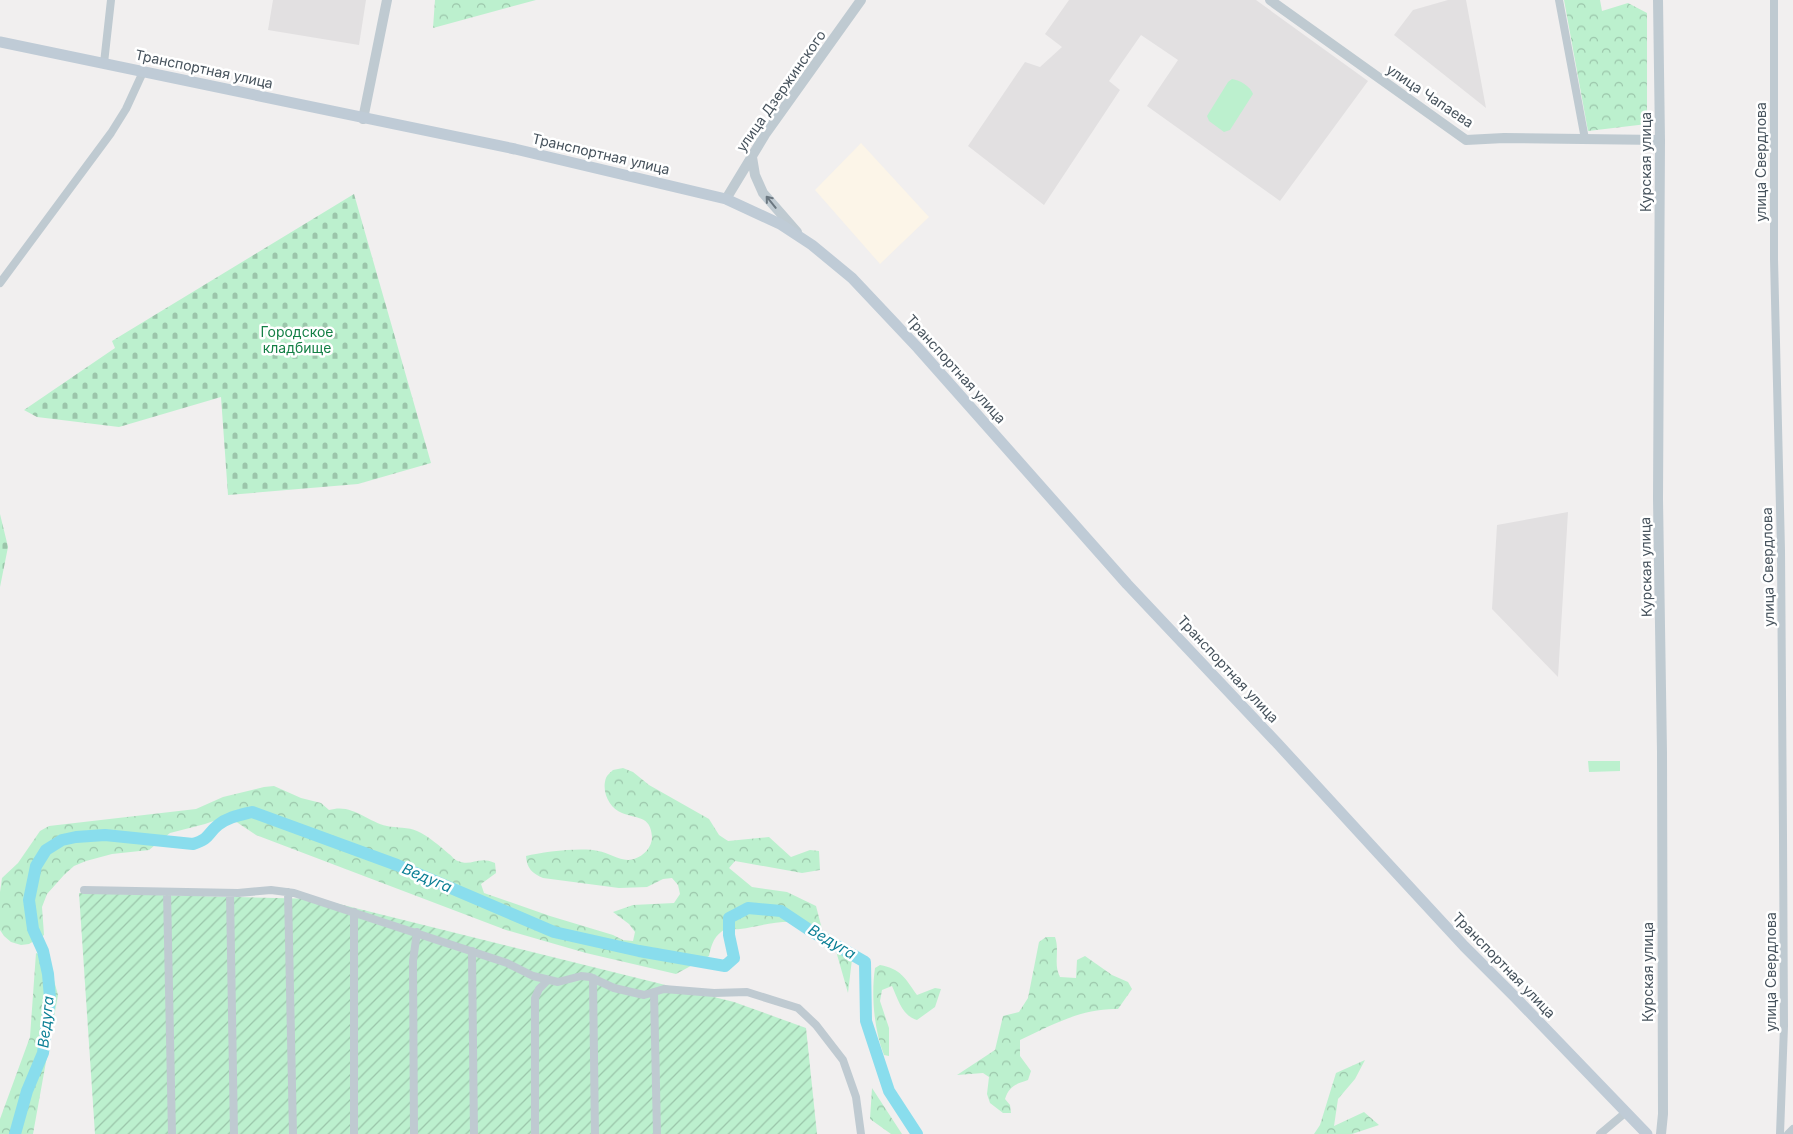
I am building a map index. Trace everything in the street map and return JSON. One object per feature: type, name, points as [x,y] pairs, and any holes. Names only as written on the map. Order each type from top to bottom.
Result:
[{"type":"main road","name":"Транспортная улица","points":[[0,42],[515,149],[726,199],[780,224],[803,239],[852,278],[918,348],[1127,584],[1464,946],[1647,1134]]},
{"type":"street","points":[[104,63],[111,0]]},
{"type":"street","points":[[364,119],[388,0]]},
{"type":"street","name":"улица Дзержинского","points":[[726,199],[766,133],[862,0]]},
{"type":"street","name":"улица Чапаева","points":[[1270,0],[1466,140],[1660,140]]},
{"type":"street","points":[[1559,0],[1585,139]]},
{"type":"street","name":"Курская улица","points":[[1658,0],[1660,140],[1658,499],[1662,752],[1663,1114],[1661,1134]]},
{"type":"street","name":"улица Свердлова","points":[[1774,0],[1774,258],[1781,540],[1784,836],[1784,1026],[1780,1134]]},
{"type":"street","points":[[0,283],[111,134],[126,109],[143,72]]},
{"type":"street","points":[[752,157],[755,175],[763,193],[803,239]]},
{"type":"street","points":[[84,890],[230,893],[271,890],[288,892],[417,932],[507,963],[533,976],[548,980],[558,982],[581,976],[593,978],[630,993],[644,995],[664,990],[714,993],[747,992],[798,1008],[816,1024],[843,1060],[856,1097],[861,1134]]},
{"type":"street","points":[[167,892],[172,1134]]},
{"type":"street","points":[[288,892],[294,1134]]},
{"type":"street","points":[[230,893],[234,1134]]},
{"type":"street","points":[[354,912],[354,1134]]},
{"type":"street","points":[[414,1134],[412,961],[417,932]]},
{"type":"street","points":[[472,951],[474,1134]]},
{"type":"street","points":[[593,978],[595,1134]]},
{"type":"street","points":[[535,1134],[535,998],[539,989],[548,980]]},
{"type":"street","points":[[654,992],[657,1134]]},
{"type":"street","points":[[1600,1134],[1626,1113]]},
{"type":"street","points":[[1788,1134],[1793,1129]]},
{"type":"shaded area","points":[[273,0],[366,0],[359,45],[268,30]]},
{"type":"shaded area","points":[[1069,0],[1256,0],[1368,81],[1280,201],[1147,106],[1178,60],[1141,35],[1109,81],[1120,90],[1044,205],[968,146],[1025,62],[1040,67],[1062,47],[1045,34]]},
{"type":"shaded area","points":[[1448,0],[1466,0],[1486,108],[1394,35],[1413,10]]},
{"type":"shaded area","points":[[861,143],[929,217],[880,264],[815,190]]},
{"type":"shaded area","points":[[1568,512],[1558,677],[1492,609],[1497,525]]},
{"type":"green space","points":[[435,0],[536,0],[433,28]]},
{"type":"green space","points":[[1564,0],[1600,0],[1602,11],[1628,3],[1647,13],[1647,124],[1588,131]]},
{"type":"green space","points":[[1232,79],[1245,84],[1253,94],[1230,130],[1224,132],[1209,121],[1207,116],[1228,82]]},
{"type":"green space","name":"Городское кладбище","points":[[354,194],[431,463],[358,484],[228,495],[221,397],[119,427],[37,417],[24,410],[115,348],[112,341]]},
{"type":"green space","points":[[0,514],[8,547],[0,587]]},
{"type":"green space","points":[[1588,761],[1620,761],[1620,771],[1589,772]]},
{"type":"green space","points":[[623,768],[633,772],[649,785],[709,819],[719,835],[728,841],[769,837],[791,857],[810,850],[819,851],[820,870],[802,873],[735,861],[729,868],[752,887],[787,892],[816,906],[823,933],[804,923],[794,922],[723,930],[714,940],[709,956],[676,974],[586,953],[506,930],[256,835],[232,819],[222,818],[170,833],[149,850],[112,854],[74,866],[47,894],[42,907],[44,935],[29,944],[21,945],[11,942],[0,930],[2,878],[18,863],[40,831],[49,826],[196,809],[223,797],[274,786],[301,798],[321,803],[329,810],[345,809],[379,824],[417,831],[434,841],[458,861],[467,863],[484,860],[495,863],[496,873],[481,884],[484,893],[613,935],[623,940],[633,941],[635,932],[629,924],[613,912],[633,905],[674,903],[680,894],[678,885],[672,878],[663,879],[647,887],[619,888],[543,878],[531,870],[526,856],[572,850],[591,850],[620,859],[630,860],[638,858],[644,853],[652,841],[649,825],[642,819],[618,811],[610,804],[606,794],[605,783],[607,776],[613,770]]},
{"type":"green space","points":[[79,893],[319,899],[734,1002],[806,1028],[817,1134],[95,1134]]},
{"type":"green space","points":[[1046,937],[1055,937],[1057,967],[1060,977],[1076,978],[1077,960],[1085,956],[1112,975],[1128,982],[1132,989],[1118,1009],[1105,1009],[1080,1014],[1020,1040],[1020,1056],[1031,1071],[1028,1080],[1017,1084],[1009,1091],[1005,1099],[1010,1105],[1011,1113],[1003,1113],[990,1103],[987,1094],[989,1077],[983,1073],[957,1075],[995,1050],[1003,1016],[1019,1012],[1028,998],[1039,942]]},
{"type":"green space","points":[[836,951],[852,959],[848,993]]},
{"type":"green space","points":[[36,953],[48,959],[58,995],[33,1134],[0,1134],[0,1119],[30,1037]]},
{"type":"green space","points":[[880,965],[898,972],[906,979],[917,995],[935,988],[941,989],[935,1007],[917,1020],[904,1011],[892,986],[882,990],[880,1001],[889,1028],[889,1056],[884,1055],[874,1012],[873,989],[875,968]]},
{"type":"green space","points":[[1365,1060],[1355,1079],[1338,1099],[1334,1126],[1364,1112],[1379,1125],[1352,1134],[1314,1134],[1320,1125],[1336,1073]]},
{"type":"green space","points":[[872,1088],[902,1134],[891,1134],[870,1119]]},
{"type":"waterway","name":"Ведуга","points":[[15,1134],[27,1091],[43,1053],[50,998],[48,974],[43,951],[33,929],[29,900],[36,866],[46,850],[62,840],[105,835],[193,844],[206,838],[218,825],[226,820],[252,812],[397,865],[554,932],[639,951],[725,966],[734,958],[729,935],[729,918],[748,908],[781,911],[811,931],[865,962],[866,1021],[889,1091],[917,1134]]}]
